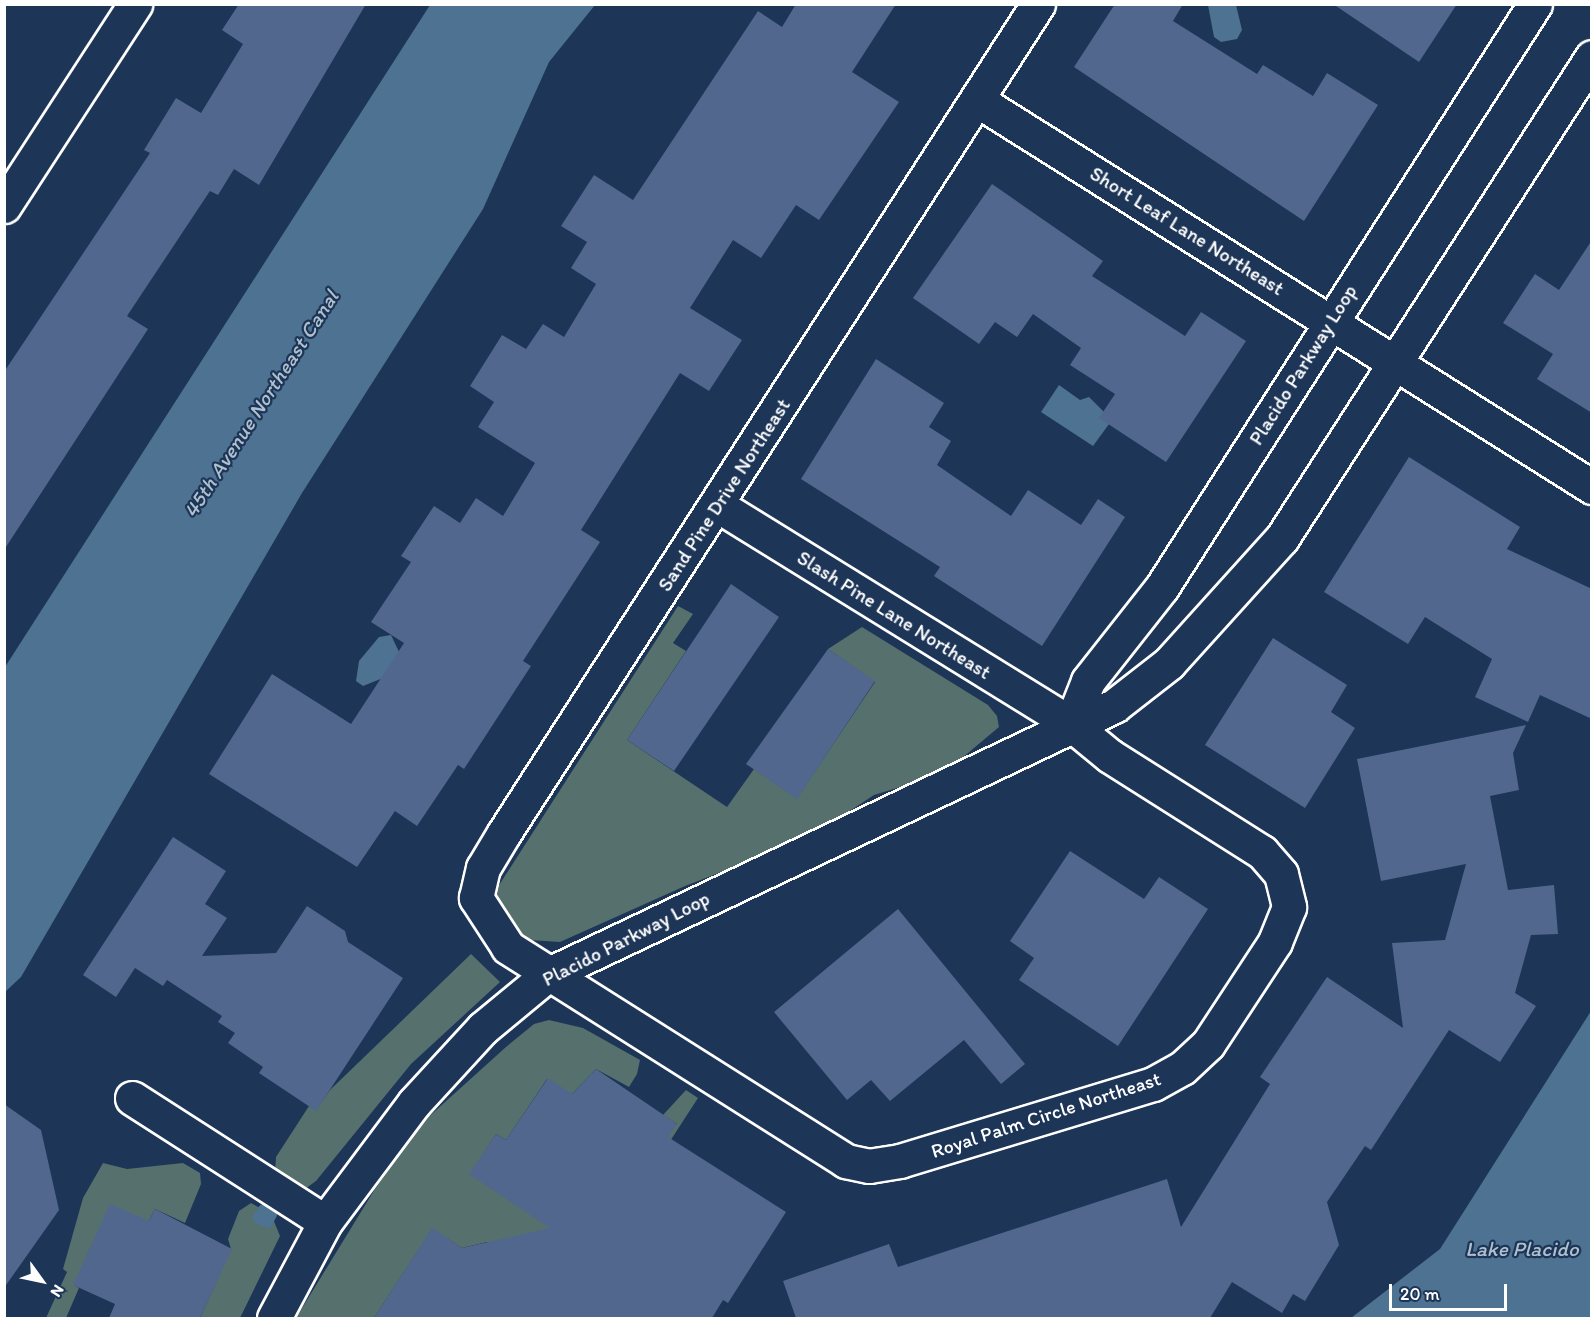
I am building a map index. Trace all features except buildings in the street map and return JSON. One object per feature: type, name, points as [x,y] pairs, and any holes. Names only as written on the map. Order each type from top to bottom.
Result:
[{"type":"street","points":[[4,206],[135,4]]},
{"type":"street","name":"Sand Pine Drive Northeast","points":[[547,975],[508,947],[487,921],[476,898],[483,868],[1038,4]]},
{"type":"street","name":"Placido Parkway Loop","points":[[1071,724],[1088,681],[1162,587],[1330,320],[1535,4]]},
{"type":"street","name":"Placido Parkway Loop","points":[[274,1318],[325,1222],[414,1103],[483,1028],[547,975],[1123,699],[1169,663],[1231,600],[1282,538],[1592,57]]},
{"type":"street","name":"Short Leaf Lane Northeast","points":[[977,100],[1397,362],[1592,487]]},
{"type":"street","name":"Slash Pine Lane Northeast","points":[[717,505],[1071,724]]},
{"type":"street","name":"Royal Palm Circle Northeast","points":[[547,975],[846,1161],[869,1166],[900,1161],[1153,1084],[1182,1068],[1208,1044],[1275,942],[1289,908],[1281,874],[1262,852],[1110,756],[1071,724]]},
{"type":"street","points":[[132,1098],[325,1222]]},
{"type":"green space","points":[[678,606],[693,614],[673,643],[686,651],[627,740],[727,807],[754,769],[797,798],[875,682],[828,649],[862,627],[988,705],[997,716],[999,727],[943,774],[874,795],[807,839],[685,886],[560,942],[529,940],[513,930],[494,906],[494,893]]},
{"type":"green space","points":[[471,954],[500,982],[411,1064],[316,1181],[305,1189],[275,1172],[276,1157],[309,1106],[316,1110],[330,1090]]},
{"type":"green space","points":[[549,1020],[583,1028],[640,1060],[637,1074],[629,1087],[596,1069],[571,1095],[547,1079],[506,1140],[496,1134],[470,1174],[677,1124],[663,1115],[686,1090],[698,1098],[576,1286],[627,1318],[611,1318],[567,1291],[543,1318],[499,1318],[507,1254],[487,1242],[462,1248],[432,1229],[374,1318],[296,1318],[375,1189],[424,1121],[534,1024]]},
{"type":"green space","points":[[103,1163],[127,1169],[183,1163],[200,1173],[201,1184],[185,1223],[155,1209],[149,1221],[74,1285],[79,1288],[66,1318],[46,1318],[67,1272],[63,1269],[83,1198]]},
{"type":"green space","points":[[251,1203],[271,1214],[280,1236],[240,1318],[200,1318],[231,1249],[228,1239],[239,1211]]},
{"type":"water","name":"45th Avenue Northeast Canal","points":[[430,5],[595,5],[549,62],[483,209],[302,493],[21,977],[5,992],[5,667]]},
{"type":"water","points":[[1208,5],[1236,5],[1242,30],[1237,39],[1221,42],[1214,37]]},
{"type":"water","points":[[1059,385],[1080,400],[1089,397],[1112,420],[1093,446],[1041,412]]},
{"type":"water","points":[[391,635],[400,654],[388,676],[363,686],[356,681],[359,661],[379,637]]},
{"type":"water","name":"Lake Placido","points":[[1591,1011],[1591,1318],[1351,1318],[1440,1249]]},
{"type":"waterway","points":[[264,1210],[271,1214],[267,1222],[259,1218],[264,1210]]}]
